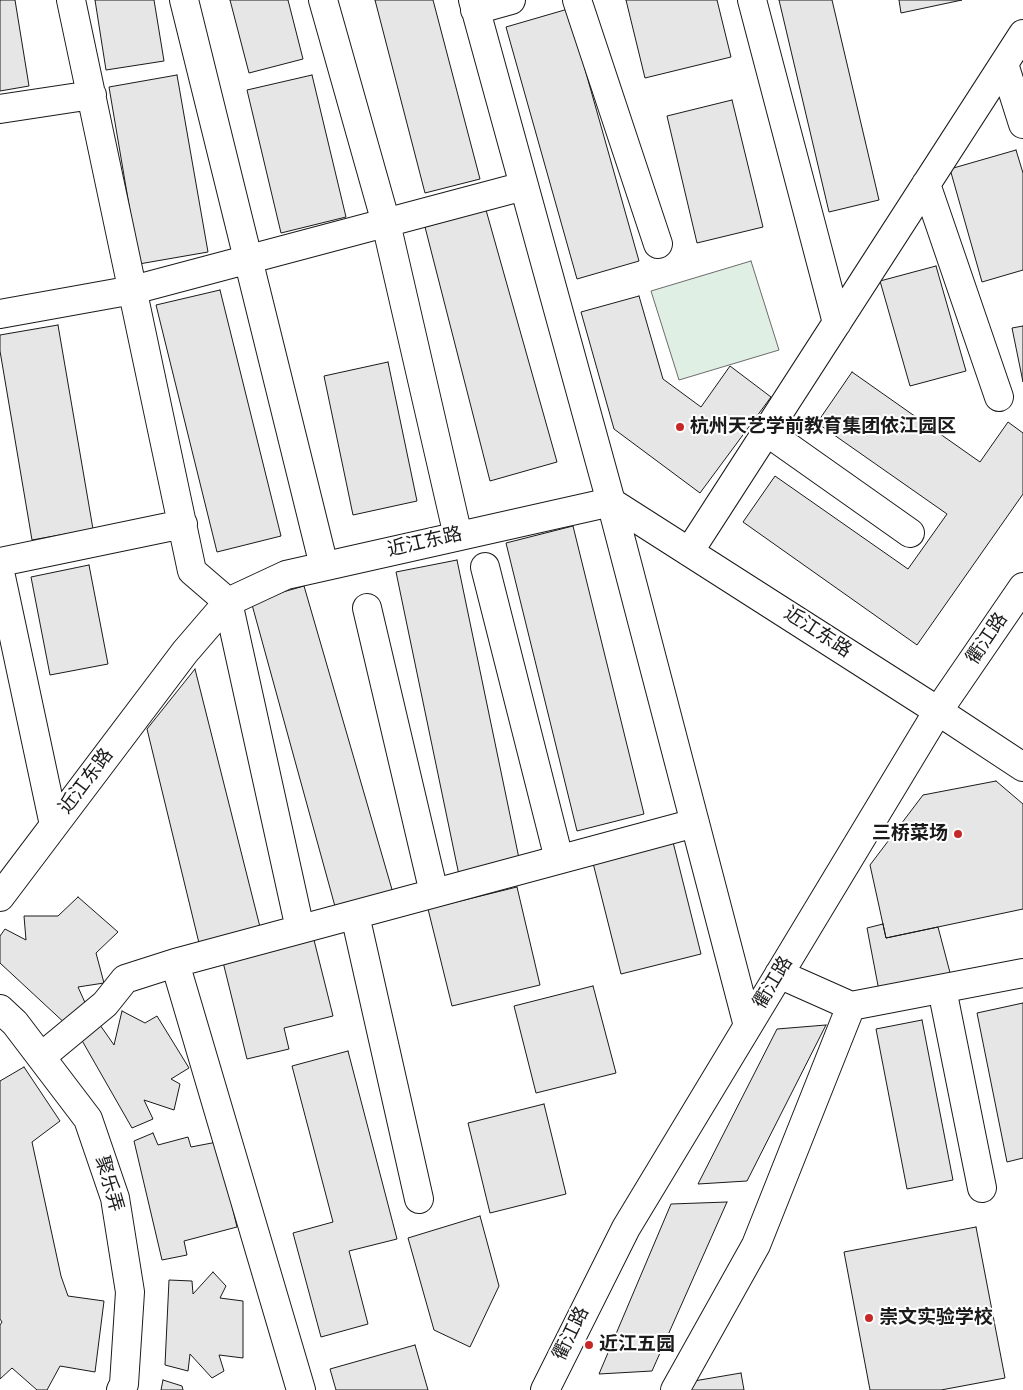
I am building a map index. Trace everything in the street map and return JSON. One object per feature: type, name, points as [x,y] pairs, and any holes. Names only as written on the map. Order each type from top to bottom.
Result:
[{"type":"street","points":[[72,0],[192,572],[228,602],[300,929]]},
{"type":"street","points":[[184,0],[324,566]]},
{"type":"street","points":[[323,0],[386,222],[458,536]]},
{"type":"street","points":[[511,0],[474,5],[611,502],[748,1026]]},
{"type":"street","points":[[577,0],[658,244]]},
{"type":"street","points":[[752,0],[837,323]]},
{"type":"street","points":[[689,552],[1023,34]]},
{"type":"street","points":[[1004,64],[1023,124]]},
{"type":"street","points":[[0,109],[92,95]]},
{"type":"street","points":[[926,184],[999,397]]},
{"type":"street","points":[[0,314],[133,290],[524,186]]},
{"type":"street","points":[[767,432],[910,533]]},
{"type":"street","name":"近江东路","points":[[0,897],[185,652],[228,602],[286,575],[611,502],[938,711],[1023,768]]},
{"type":"street","points":[[0,562],[183,524]]},
{"type":"street","points":[[485,567],[559,860]]},
{"type":"street","points":[[0,572],[54,825]]},
{"type":"street","name":"衢江路","points":[[545,1390],[626,1228],[938,711],[1023,587]]},
{"type":"street","points":[[367,608],[434,893]]},
{"type":"street","points":[[41,1057],[105,1004],[125,979],[175,963],[695,823]]},
{"type":"street","points":[[356,915],[419,1199]]},
{"type":"street","points":[[175,963],[302,1390]]},
{"type":"street","points":[[779,974],[851,1006],[1023,973]]},
{"type":"street","points":[[942,989],[982,1188]]},
{"type":"street","points":[[675,1390],[756,1245],[851,1006]]},
{"type":"street","name":"聚乐弄","points":[[0,1009],[15,1023],[88,1118],[114,1198],[130,1292],[124,1384],[121,1390]]},
{"type":"green space","points":[[751,261],[779,350],[679,380],[651,291]]},
{"type":"building","points":[[0,0],[15,0],[29,86],[0,91]]},
{"type":"building","points":[[95,0],[154,0],[164,61],[106,70]]},
{"type":"building","points":[[230,0],[288,0],[303,59],[249,73]]},
{"type":"building","points":[[375,0],[433,0],[480,179],[425,193]]},
{"type":"building","points":[[626,0],[717,0],[731,57],[645,78]]},
{"type":"building","points":[[779,0],[832,0],[879,200],[829,212]]},
{"type":"building","points":[[899,0],[962,0],[901,13]]},
{"type":"building","points":[[568,9],[639,261],[577,279],[506,27]]},
{"type":"building","points":[[177,75],[208,252],[139,264],[109,87]]},
{"type":"building","points":[[312,75],[346,217],[281,233],[247,90]]},
{"type":"building","points":[[732,100],[763,227],[697,243],[667,116]]},
{"type":"building","points":[[1016,150],[1023,173],[1023,270],[982,282],[950,169]]},
{"type":"building","points":[[486,210],[557,462],[490,481],[425,227]]},
{"type":"building","points":[[936,266],[966,371],[910,386],[880,281]]},
{"type":"building","points":[[220,290],[281,536],[217,552],[156,305]]},
{"type":"building","points":[[639,296],[663,379],[701,407],[730,366],[771,397],[700,493],[614,429],[581,312]]},
{"type":"building","points":[[58,325],[93,529],[32,540],[0,351],[0,335]]},
{"type":"building","points":[[1023,326],[1023,382],[1012,328]]},
{"type":"building","points":[[388,362],[417,501],[353,515],[324,376]]},
{"type":"building","points":[[852,372],[980,462],[1008,422],[1023,433],[1023,494],[917,645],[743,522],[775,476],[908,569],[947,514],[817,423]]},
{"type":"building","points":[[573,526],[644,814],[577,831],[506,543]]},
{"type":"building","points":[[457,560],[521,868],[460,880],[396,572]]},
{"type":"building","points":[[89,565],[108,664],[50,675],[31,577]]},
{"type":"building","points":[[304,586],[393,893],[336,910],[251,601]]},
{"type":"building","points":[[195,669],[260,927],[199,943],[147,729]]},
{"type":"building","name":"三桥菜场","points":[[996,781],[1023,804],[1023,909],[886,938],[870,865],[923,795]]},
{"type":"building","points":[[673,842],[701,954],[621,974],[593,863]]},
{"type":"building","points":[[517,887],[540,985],[452,1006],[428,909]]},
{"type":"building","points":[[78,897],[118,932],[96,953],[104,983],[78,987],[87,1007],[69,1027],[0,963],[0,936],[5,929],[26,940],[24,916],[58,916]]},
{"type":"building","points":[[883,924],[886,938],[938,927],[953,984],[880,996],[867,928]]},
{"type":"building","points":[[313,936],[333,1016],[284,1028],[289,1049],[247,1059],[222,958]]},
{"type":"building","points":[[593,986],[616,1073],[536,1093],[514,1006]]},
{"type":"building","points":[[1023,1003],[1023,1158],[1007,1162],[977,1013]]},
{"type":"building","points":[[122,1011],[145,1023],[157,1016],[189,1068],[171,1079],[180,1084],[174,1110],[144,1100],[153,1119],[132,1128],[80,1037],[100,1025],[114,1045]]},
{"type":"building","points":[[922,1020],[953,1180],[907,1189],[876,1029]]},
{"type":"building","points":[[826,1025],[747,1181],[698,1184],[777,1029]]},
{"type":"building","points":[[348,1051],[397,1239],[349,1251],[368,1324],[321,1337],[293,1233],[333,1222],[292,1066]]},
{"type":"building","points":[[24,1067],[60,1121],[32,1142],[61,1276],[68,1296],[104,1301],[95,1372],[60,1366],[47,1390],[37,1390],[12,1368],[0,1379],[0,1325],[2,1322],[0,1319],[0,1081]]},
{"type":"building","points":[[544,1104],[566,1194],[490,1213],[468,1123]]},
{"type":"building","points":[[153,1133],[158,1145],[188,1137],[191,1147],[217,1142],[237,1227],[184,1241],[187,1255],[162,1260],[134,1141]]},
{"type":"building","points":[[727,1202],[652,1371],[599,1374],[671,1204]]},
{"type":"building","points":[[480,1216],[499,1286],[470,1347],[434,1330],[408,1238]]},
{"type":"building","points":[[976,1227],[1005,1378],[941,1390],[870,1390],[844,1252]]},
{"type":"building","points":[[213,1272],[226,1286],[220,1298],[243,1301],[243,1358],[219,1355],[224,1371],[212,1378],[190,1354],[188,1371],[165,1365],[169,1280],[192,1281],[193,1294]]},
{"type":"building","points":[[415,1345],[428,1390],[336,1390],[330,1369]]},
{"type":"building","points":[[741,1373],[744,1390],[689,1390],[688,1382]]},
{"type":"building","points":[[163,1380],[182,1386],[183,1390],[161,1390]]},
{"type":"place","name":"杭州天艺学前教育集团依江园区","points":[[680,427]]},
{"type":"place","name":"三桥菜场","points":[[958,834]]},
{"type":"place","name":"崇文实验学校","points":[[869,1318]]},
{"type":"place","name":"近江五园","points":[[589,1345]]}]
